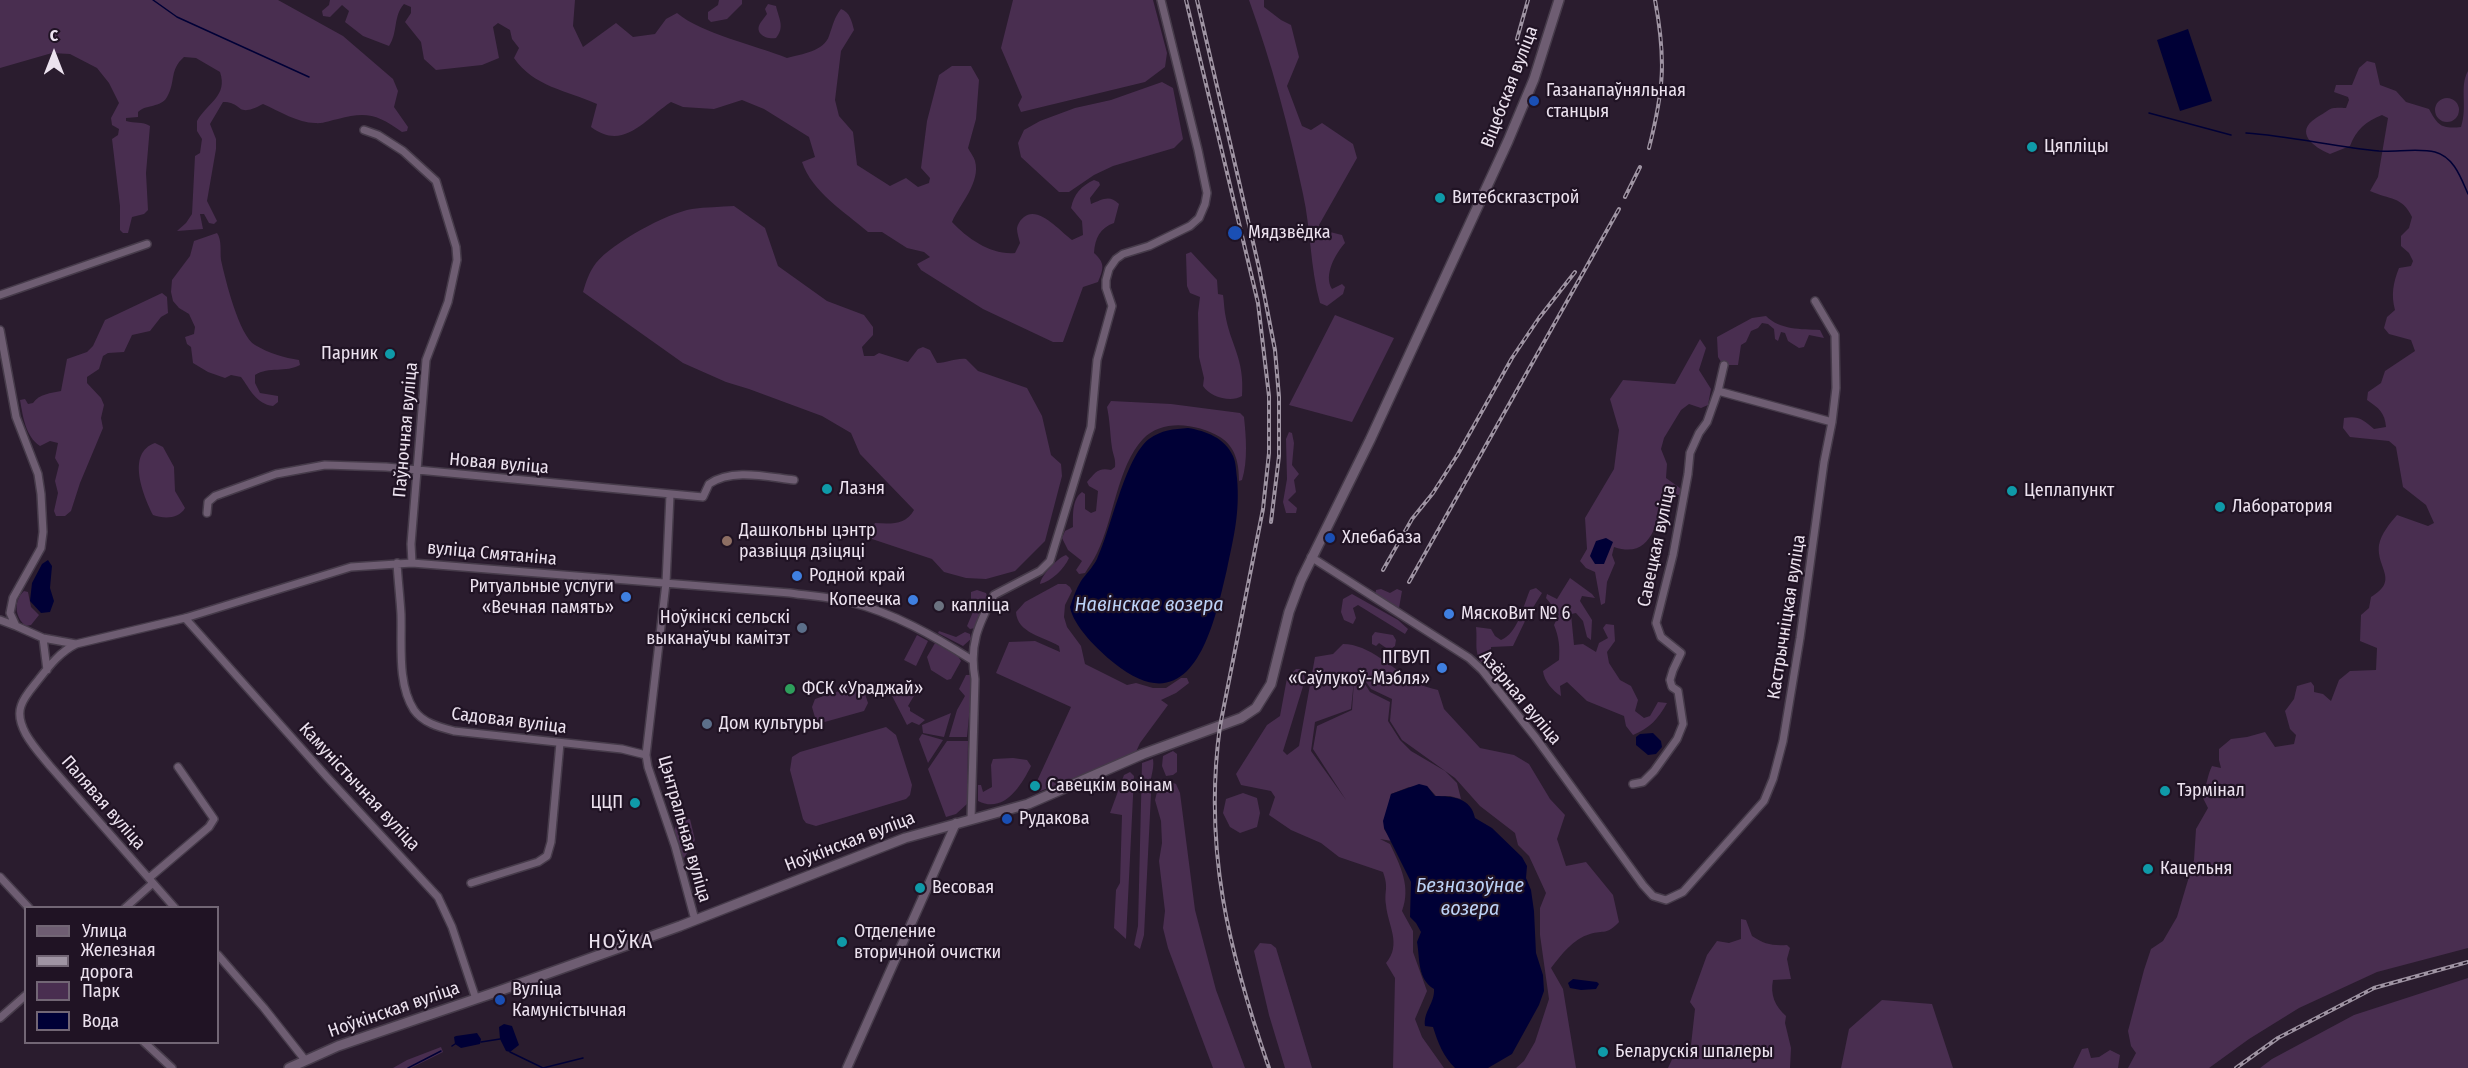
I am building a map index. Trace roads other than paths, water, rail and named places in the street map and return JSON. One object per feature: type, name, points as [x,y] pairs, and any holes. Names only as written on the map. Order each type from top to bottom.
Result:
[{"type":"main road","name":"Віцебская вуліца","points":[[1318,546],[1374,431],[1525,103],[1559,0]]},
{"type":"main road","name":"Ноўкінская вуліца","points":[[290,1068],[338,1046],[695,920],[896,841],[1028,804],[1143,754],[1248,714],[1263,700],[1271,684],[1288,612],[1311,557],[1318,546]]},
{"type":"street","points":[[971,820],[975,680],[972,660],[977,634],[994,595],[1040,571],[1050,561],[1091,427],[1097,360],[1112,306],[1106,288],[1109,269],[1123,254],[1149,246],[1190,226],[1199,218],[1205,204],[1207,193],[1198,150],[1161,0]]},
{"type":"street","name":"Паўночная вуліца","points":[[364,130],[378,135],[403,151],[436,181],[456,247],[457,260],[448,302],[426,360],[411,544],[412,563]]},
{"type":"street","points":[[0,296],[147,244]]},
{"type":"street","name":"Кастрычніцкая вуліца","points":[[1666,900],[1683,892],[1758,809],[1773,779],[1783,741],[1836,388],[1835,335],[1815,301]]},
{"type":"street","points":[[0,330],[16,417],[38,474],[41,494],[43,532],[41,548],[13,598],[10,613],[16,626]]},
{"type":"street","name":"Савецкая вуліца","points":[[1634,784],[1642,782],[1654,771],[1677,739],[1683,724],[1678,691],[1672,687],[1670,680],[1681,653],[1662,637],[1656,623],[1673,555],[1690,453],[1698,433],[1707,422],[1724,365]]},
{"type":"street","points":[[1718,391],[1832,422]]},
{"type":"street","name":"Новая вуліца","points":[[207,513],[208,502],[215,496],[276,474],[325,465],[703,497],[709,484],[716,478],[737,474],[794,480]]},
{"type":"street","name":"Цэнтральная вуліца","points":[[670,495],[666,583],[646,755],[675,846],[695,920]]},
{"type":"street","name":"Азёрная вуліца","points":[[1311,557],[1469,658],[1482,670],[1536,738],[1642,885],[1653,896],[1666,900]]},
{"type":"street","name":"вуліца Смятаніна","points":[[20,711],[25,698],[47,670],[65,650],[76,644],[185,618],[343,569],[397,563],[790,593],[849,602],[882,612],[920,629],[972,660]]},
{"type":"street","name":"Садовая вуліца","points":[[397,563],[402,668],[408,698],[414,710],[432,724],[454,731],[622,749],[646,755]]},
{"type":"street","name":"Камуністычная вуліца","points":[[185,618],[438,897],[455,936],[476,999]]},
{"type":"street","points":[[0,620],[42,638],[76,644]]},
{"type":"street","points":[[42,638],[47,670]]},
{"type":"street","name":"Палявая вуліца","points":[[20,711],[21,723],[35,747],[173,906]]},
{"type":"street","points":[[471,883],[538,862],[547,856],[551,842],[560,743]]},
{"type":"street","points":[[127,906],[151,880],[209,827],[214,819],[178,767]]},
{"type":"street","points":[[847,1068],[956,823]]},
{"type":"street","points":[[0,877],[27,906]]},
{"type":"street","points":[[219,957],[264,1008],[305,1060]]},
{"type":"street","points":[[0,1018],[24,997]]},
{"type":"street","points":[[146,1044],[172,1068]]},
{"type":"water","points":[[2188,29],[2212,101],[2180,111],[2157,40]]},
{"type":"water","name":"Навінскае возера","points":[[1188,428],[1214,436],[1225,444],[1234,458],[1238,490],[1232,546],[1215,616],[1195,661],[1181,676],[1163,683],[1141,680],[1114,663],[1094,645],[1081,630],[1070,607],[1079,584],[1097,559],[1126,477],[1140,448],[1158,434]]},
{"type":"water","points":[[1606,538],[1613,542],[1604,564],[1595,564],[1590,556],[1596,541]]},
{"type":"water","points":[[48,560],[52,566],[50,588],[54,601],[50,612],[41,613],[30,601],[32,583],[42,564]]},
{"type":"water","points":[[1653,733],[1661,741],[1662,747],[1656,754],[1648,755],[1636,745],[1636,737],[1640,734]]},
{"type":"water","name":"Безназоўнае возера","points":[[1419,784],[1427,786],[1435,796],[1455,798],[1465,802],[1470,806],[1475,818],[1492,828],[1522,857],[1527,866],[1526,878],[1531,890],[1534,911],[1536,953],[1543,975],[1544,991],[1539,1005],[1512,1054],[1488,1068],[1455,1068],[1441,1049],[1433,1027],[1425,1026],[1434,989],[1425,980],[1420,968],[1417,942],[1421,932],[1410,917],[1411,882],[1384,828],[1383,821],[1391,794]]},
{"type":"water","points":[[1573,979],[1599,984],[1596,989],[1570,988],[1568,983]]},
{"type":"water","points":[[504,1024],[512,1026],[519,1045],[510,1052],[506,1051],[500,1039],[499,1027]]},
{"type":"water","points":[[477,1033],[481,1039],[480,1044],[461,1048],[455,1044],[454,1037],[456,1036]]},
{"type":"waterway","points":[[153,0],[177,17],[309,77]]},
{"type":"waterway","points":[[2149,113],[2231,135]]},
{"type":"waterway","points":[[2246,133],[2379,151],[2435,152],[2452,163],[2468,194]]},
{"type":"waterway","points":[[481,1042],[500,1039]]},
{"type":"waterway","points":[[408,1068],[441,1051]]},
{"type":"waterway","points":[[510,1052],[543,1068],[583,1058]]},
{"type":"railway","points":[[1186,0],[1258,303],[1269,396],[1269,453],[1263,509],[1220,726],[1215,815],[1217,858],[1231,942],[1269,1068]]},
{"type":"railway","points":[[1197,0],[1259,268],[1275,350],[1279,397],[1279,456],[1271,522]]},
{"type":"railway","points":[[1517,39],[1528,0]]},
{"type":"railway","points":[[1649,148],[1658,108],[1662,74],[1661,40],[1655,0]]},
{"type":"railway","points":[[1625,197],[1640,167]]},
{"type":"railway","points":[[1409,582],[1619,209]]},
{"type":"railway","points":[[1383,570],[1412,519],[1433,493],[1458,454],[1512,358],[1539,318],[1575,272]]},
{"type":"railway","points":[[2236,1068],[2278,1038],[2374,988],[2468,962]]},
{"type":"place","name":"Газанапаўняльная станцыя","points":[[1534,101]]},
{"type":"place","name":"Цяпліцы","points":[[2032,147]]},
{"type":"place","name":"Витебскгазстрой","points":[[1440,198]]},
{"type":"place","name":"Мядзвёдка","points":[[1235,233]]},
{"type":"place","name":"Парник","points":[[390,354]]},
{"type":"place","name":"Лазня","points":[[827,489]]},
{"type":"place","name":"Цеплапункт","points":[[2012,491]]},
{"type":"place","name":"Лаборатория","points":[[2220,507]]},
{"type":"place","name":"Хлебабаза","points":[[1330,538]]},
{"type":"place","name":"Дашкольны цэнтр развіцця дзіцяці","points":[[727,541]]},
{"type":"place","name":"Родной край","points":[[797,576]]},
{"type":"place","name":"Ритуальные услуги «Вечная память»","points":[[626,597]]},
{"type":"place","name":"Копеечка","points":[[913,600]]},
{"type":"place","name":"капліца","points":[[939,606]]},
{"type":"place","name":"МяскоВит № 6","points":[[1449,614]]},
{"type":"place","name":"Ноўкінскі сельскі выканаўчы камітэт","points":[[802,628]]},
{"type":"place","name":"ПГВУП «Саўлукоў-Мэбля»","points":[[1442,668]]},
{"type":"place","name":"ФСК «Ураджай»","points":[[790,689]]},
{"type":"place","name":"Дом культуры","points":[[707,724]]},
{"type":"place","name":"Савецкім воінам","points":[[1035,786]]},
{"type":"place","name":"Тэрмінал","points":[[2165,791]]},
{"type":"place","name":"ЦЦП","points":[[635,803]]},
{"type":"place","name":"Рудакова","points":[[1007,819]]},
{"type":"place","name":"Кацельня","points":[[2148,869]]},
{"type":"place","name":"Весовая","points":[[920,888]]},
{"type":"place","name":"Отделение вторичной очистки","points":[[842,942]]},
{"type":"place","name":"Вуліца Камуністычная","points":[[500,1000]]},
{"type":"place","name":"Беларускія шпалеры","points":[[1603,1052]]},
{"type":"district","name":"НОЎКА","points":[[621,942]]}]
